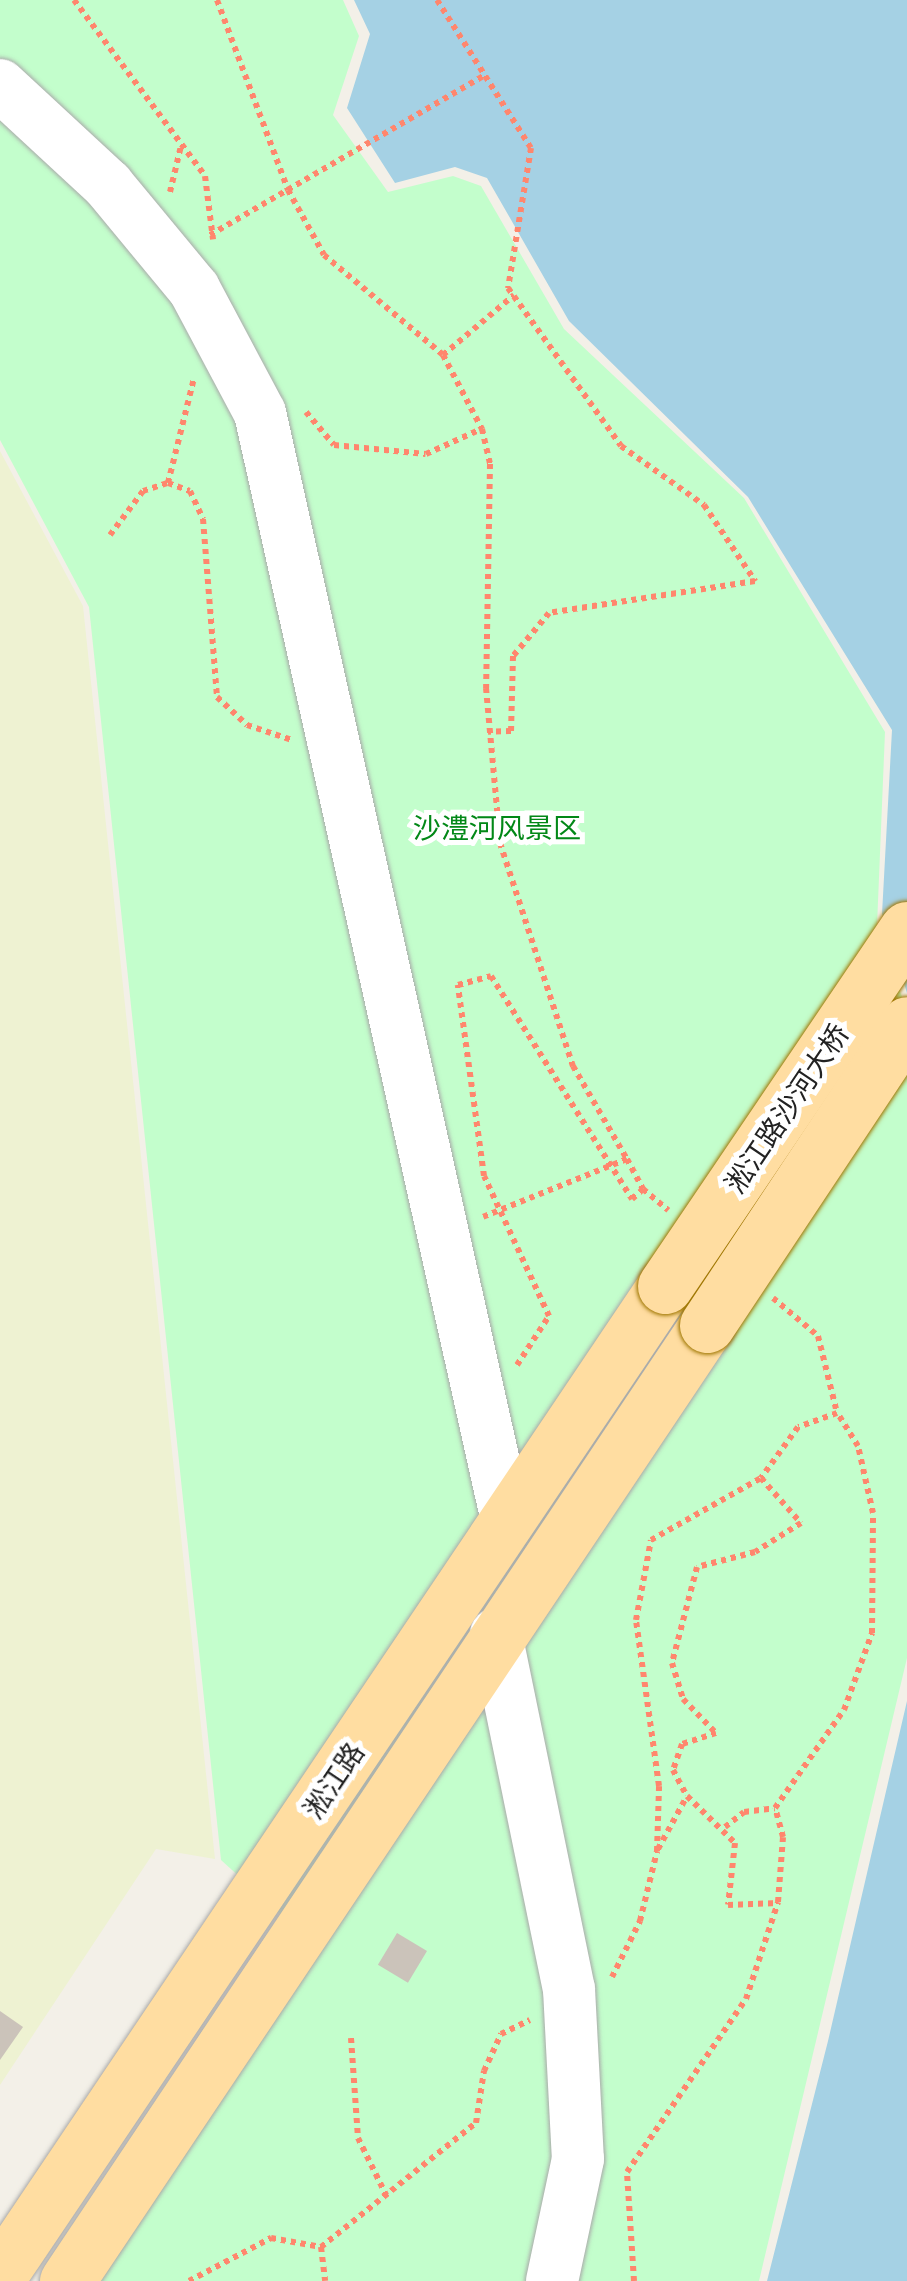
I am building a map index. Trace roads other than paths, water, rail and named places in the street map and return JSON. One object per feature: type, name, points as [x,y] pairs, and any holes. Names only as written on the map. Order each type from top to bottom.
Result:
[{"type":"main road","name":"淞江路沙河大桥","points":[[665,1286],[907,929]]},
{"type":"main road","name":"淞江路沙河大桥","points":[[707,1326],[907,1024]]},
{"type":"main road","name":"淞江路","points":[[0,2274],[665,1286]]},
{"type":"main road","name":"淞江路","points":[[68,2281],[496,1634],[707,1326]]},
{"type":"street","points":[[0,85],[108,185],[209,317],[260,413],[329,740],[507,1521]]},
{"type":"street","points":[[496,1634],[570,2010],[578,2158],[552,2281]]},
{"type":"water","points":[[354,0],[907,0],[907,993],[882,914],[892,730],[748,497],[569,321],[487,178],[455,167],[395,183],[347,108],[370,34]]},
{"type":"water","points":[[907,1701],[907,2281],[767,2281],[828,2041]]},
{"type":"park label","name":"沙澧河风景区","points":[[497,827]]}]
